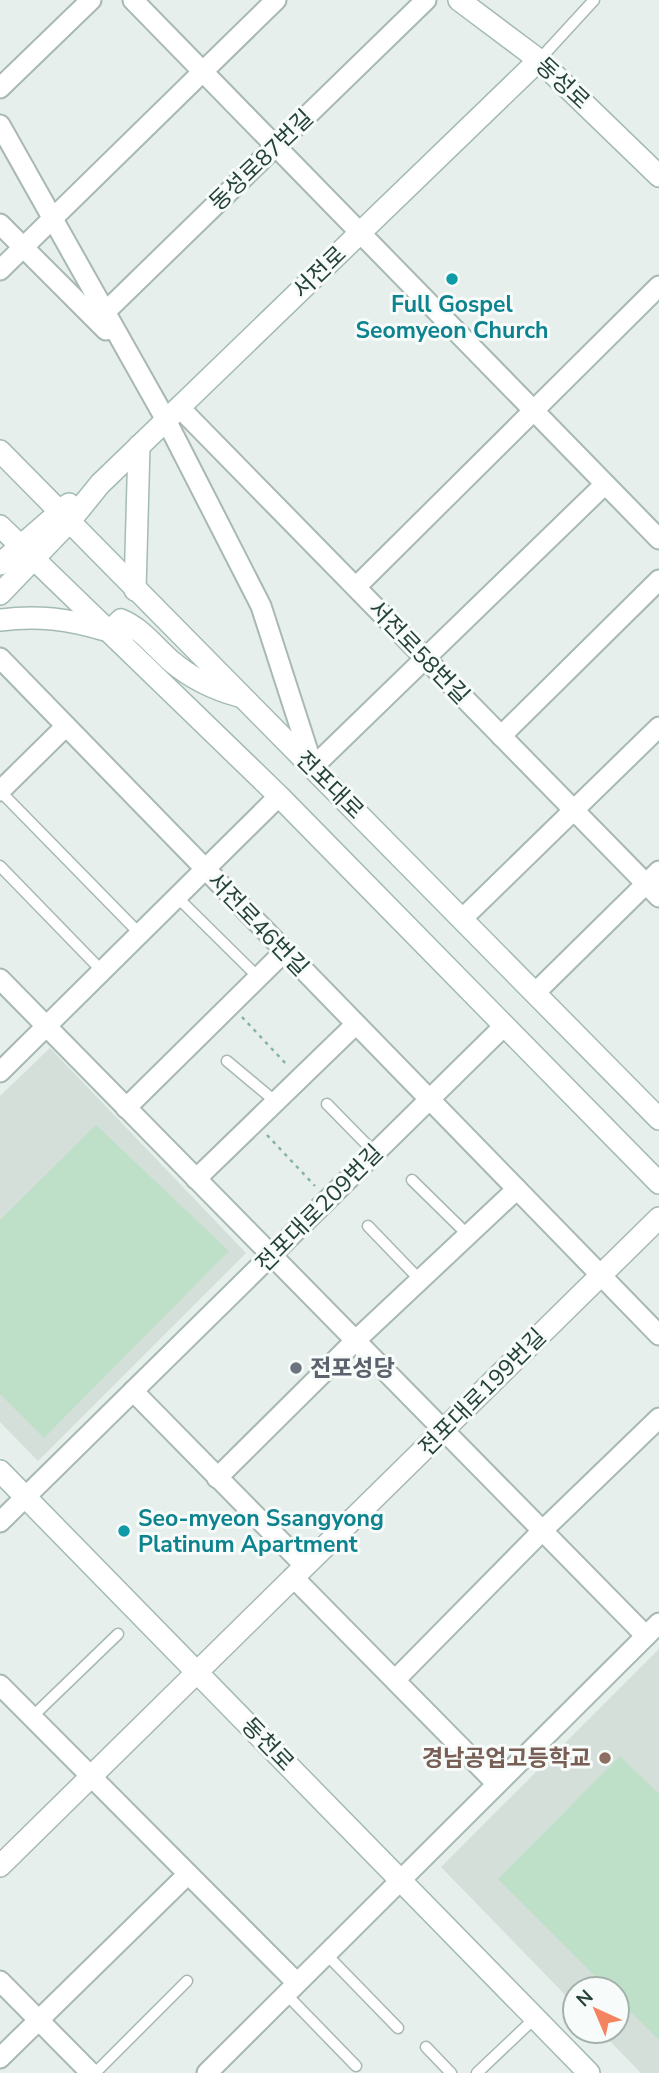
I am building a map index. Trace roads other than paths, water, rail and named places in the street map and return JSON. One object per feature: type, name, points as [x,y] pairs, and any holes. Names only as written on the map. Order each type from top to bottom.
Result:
[{"type":"main road","name":"동성로","points":[[459,0],[539,60],[659,176]]},
{"type":"main road","name":"서전로","points":[[0,594],[27,553],[64,516],[539,60]]},
{"type":"main road","points":[[135,590],[139,446]]},
{"type":"main road","name":"전포대로","points":[[0,452],[659,1119]]},
{"type":"main road","name":"전포대로","points":[[0,526],[279,796],[659,1183]]},
{"type":"main road","name":"서전로","points":[[0,564],[27,553]]},
{"type":"main road","points":[[0,620],[40,616],[71,620],[108,631]]},
{"type":"main road","points":[[124,647],[115,626],[121,620],[143,634],[173,663],[211,688],[241,696]]},
{"type":"main road","name":"전포대로199번길","points":[[0,1866],[659,1218]]},
{"type":"main road","name":"동천로","points":[[0,1471],[589,2073]]},
{"type":"street","points":[[0,88],[91,0]]},
{"type":"street","points":[[134,0],[659,539]]},
{"type":"street","points":[[0,270],[276,0]]},
{"type":"street","name":"동성로87번길","points":[[100,316],[426,0]]},
{"type":"street","points":[[0,125],[53,219],[100,316],[172,413],[261,606],[313,767],[605,484]]},
{"type":"street","points":[[0,224],[100,316]]},
{"type":"street","points":[[356,587],[659,286]]},
{"type":"street","name":"서전로58번길","points":[[172,413],[356,587],[574,810],[655,884]]},
{"type":"street","points":[[501,736],[659,580]]},
{"type":"street","name":"서전로46번길","points":[[0,658],[659,1335]]},
{"type":"street","points":[[0,791],[66,726]]},
{"type":"street","points":[[462,919],[659,727]]},
{"type":"street","points":[[0,1072],[279,796]]},
{"type":"street","points":[[535,993],[655,884]]},
{"type":"street","points":[[126,1108],[285,951]]},
{"type":"street","points":[[0,979],[542,1531],[652,1630],[207,2073]]},
{"type":"street","points":[[196,1179],[356,1024]]},
{"type":"street","name":"전포대로209번길","points":[[0,1522],[504,1026]]},
{"type":"street","points":[[217,1478],[355,1341],[517,1189]]},
{"type":"street","points":[[134,1391],[217,1478],[395,1680],[497,1784]]},
{"type":"street","points":[[395,1680],[542,1531],[659,1418]]},
{"type":"street","points":[[1,1688],[92,1775],[188,1874],[292,1988]]},
{"type":"street","points":[[0,2057],[188,1874]]},
{"type":"street","points":[[0,1981],[92,2073]]},
{"type":"lane","points":[[539,60],[594,0]]},
{"type":"lane","points":[[0,791],[140,934]]},
{"type":"lane","points":[[0,866],[103,971]]},
{"type":"lane","points":[[177,897],[258,977]]},
{"type":"lane","points":[[227,1060],[276,1102]]},
{"type":"lane","points":[[327,1104],[375,1153]]},
{"type":"lane","name":"전포대로209번길","points":[[412,1180],[468,1236]]},
{"type":"lane","name":"전포대로209번길","points":[[368,1226],[421,1280]]},
{"type":"lane","points":[[32,1717],[118,1634]]},
{"type":"lane","points":[[326,1954],[398,2028]]},
{"type":"lane","points":[[92,2073],[187,1981]]},
{"type":"lane","points":[[292,1988],[356,2066]]},
{"type":"lane","points":[[477,2073],[535,2018]]},
{"type":"lane","points":[[426,2047],[452,2073]]},
{"type":"place","name":"Full Gospel Seomyeon Church","points":[[452,279]]},
{"type":"place","name":"전포성당","points":[[296,1368]]},
{"type":"place","name":"Seo-myeon Ssangyong Platinum Apartment","points":[[124,1531]]},
{"type":"place","name":"경남공업고등학교","points":[[605,1758]]}]
